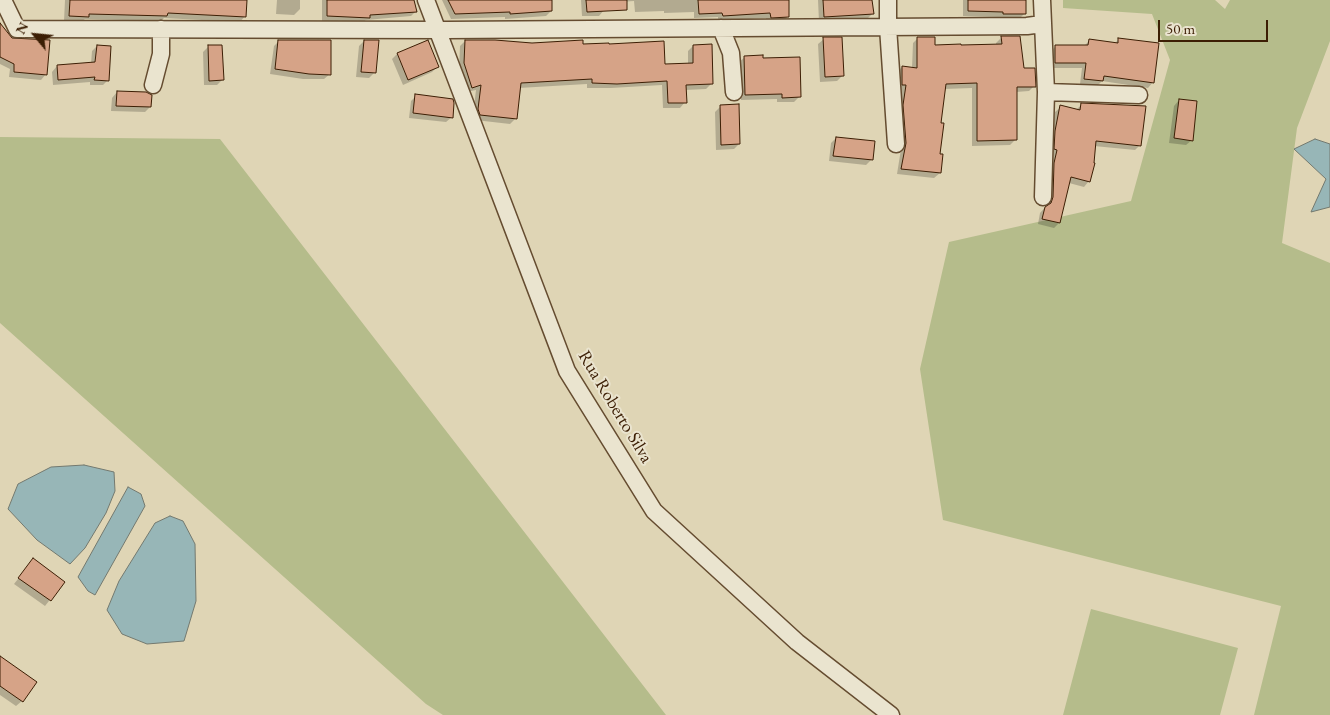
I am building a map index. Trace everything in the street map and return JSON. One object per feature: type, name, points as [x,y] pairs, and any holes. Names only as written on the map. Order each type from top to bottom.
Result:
[{"type":"street","points":[[3,0],[17,29],[437,30],[1027,26],[1042,24]]},
{"type":"street","name":"Rua Roberto Silva","points":[[426,0],[567,371],[654,511],[797,642],[891,715]]},
{"type":"street","points":[[888,0],[896,144]]},
{"type":"street","points":[[1042,0],[1046,92],[1043,197]]},
{"type":"street","points":[[721,28],[731,53],[734,92]]},
{"type":"street","points":[[153,85],[161,54],[161,29]]},
{"type":"street","points":[[1046,92],[1139,95]]},
{"type":"green space","points":[[1063,0],[1215,0],[1225,9],[1230,0],[1330,0],[1330,41],[1297,128],[1282,243],[1330,263],[1330,715],[1254,715],[1281,606],[943,520],[920,369],[949,242],[1131,201],[1170,60],[1152,14],[1063,8]]},
{"type":"green space","points":[[0,137],[220,139],[666,715],[443,715],[426,704],[0,323]]},
{"type":"green space","points":[[1091,609],[1238,648],[1220,715],[1063,715]]},
{"type":"water","points":[[1315,139],[1330,144],[1330,207],[1311,212],[1326,179],[1294,149]]},
{"type":"water","points":[[84,465],[114,472],[115,491],[106,513],[85,548],[70,564],[37,540],[8,509],[18,484],[51,467]]},
{"type":"water","points":[[128,487],[141,494],[145,506],[95,595],[88,591],[78,577]]},
{"type":"water","points":[[170,516],[183,521],[195,544],[196,601],[184,641],[147,644],[122,634],[107,610],[119,581],[155,523]]},
{"type":"building","points":[[70,0],[247,0],[246,17],[168,13],[167,16],[89,14],[89,17],[69,16]]},
{"type":"building","points":[[327,0],[414,0],[417,12],[370,15],[370,18],[327,16]]},
{"type":"building","points":[[448,0],[552,0],[552,11],[510,14],[510,12],[455,14]]},
{"type":"building","points":[[586,0],[627,0],[627,10],[587,12]]},
{"type":"building","points":[[698,0],[789,0],[789,17],[771,18],[770,13],[723,16],[722,13],[699,14]]},
{"type":"building","points":[[823,0],[872,0],[874,14],[824,17]]},
{"type":"building","points":[[968,0],[1026,0],[1026,14],[968,11]]},
{"type":"building","points":[[0,23],[12,38],[50,40],[47,75],[14,72],[14,64],[0,57]]},
{"type":"building","points":[[1001,36],[1020,36],[1024,68],[1035,68],[1036,87],[1017,87],[1017,140],[977,141],[977,83],[946,84],[941,123],[944,123],[940,154],[943,154],[941,173],[901,169],[906,143],[903,105],[906,85],[902,85],[902,66],[917,68],[917,37],[935,37],[935,45],[961,45],[1002,44]]},
{"type":"building","points":[[823,37],[842,37],[844,76],[825,77]]},
{"type":"building","points":[[1118,38],[1159,43],[1154,83],[1104,76],[1103,81],[1084,79],[1086,63],[1055,63],[1055,45],[1088,45],[1089,39],[1118,43]]},
{"type":"building","points":[[278,40],[331,40],[331,75],[275,69]]},
{"type":"building","points":[[364,40],[379,40],[376,73],[361,72]]},
{"type":"building","points":[[428,40],[439,67],[408,80],[397,53]]},
{"type":"building","points":[[465,40],[532,43],[583,40],[583,44],[664,41],[665,64],[693,63],[693,45],[712,44],[713,84],[686,85],[687,103],[668,103],[667,81],[617,84],[592,83],[592,79],[521,83],[517,119],[480,115],[478,109],[481,85],[472,88],[464,63]]},
{"type":"building","points":[[97,45],[111,46],[109,81],[94,80],[95,77],[58,80],[57,65],[95,62]]},
{"type":"building","points":[[208,45],[222,45],[224,80],[209,81]]},
{"type":"building","points":[[763,55],[763,58],[800,57],[801,97],[782,98],[782,94],[745,95],[744,56]]},
{"type":"building","points":[[117,91],[146,92],[152,95],[151,107],[116,106]]},
{"type":"building","points":[[415,94],[453,99],[453,118],[413,113]]},
{"type":"building","points":[[1179,99],[1197,101],[1193,141],[1174,138]]},
{"type":"building","points":[[1081,103],[1146,106],[1141,146],[1096,141],[1095,163],[1090,182],[1071,177],[1060,223],[1042,219],[1045,207],[1051,203],[1053,197],[1054,163],[1057,150],[1054,149],[1055,131],[1060,105],[1080,110]]},
{"type":"building","points":[[739,104],[740,144],[721,145],[720,105]]},
{"type":"building","points":[[836,137],[875,141],[873,160],[833,156]]},
{"type":"building","points":[[33,558],[65,582],[51,601],[18,578]]},
{"type":"building","points":[[0,656],[37,682],[23,702],[0,686]]}]
